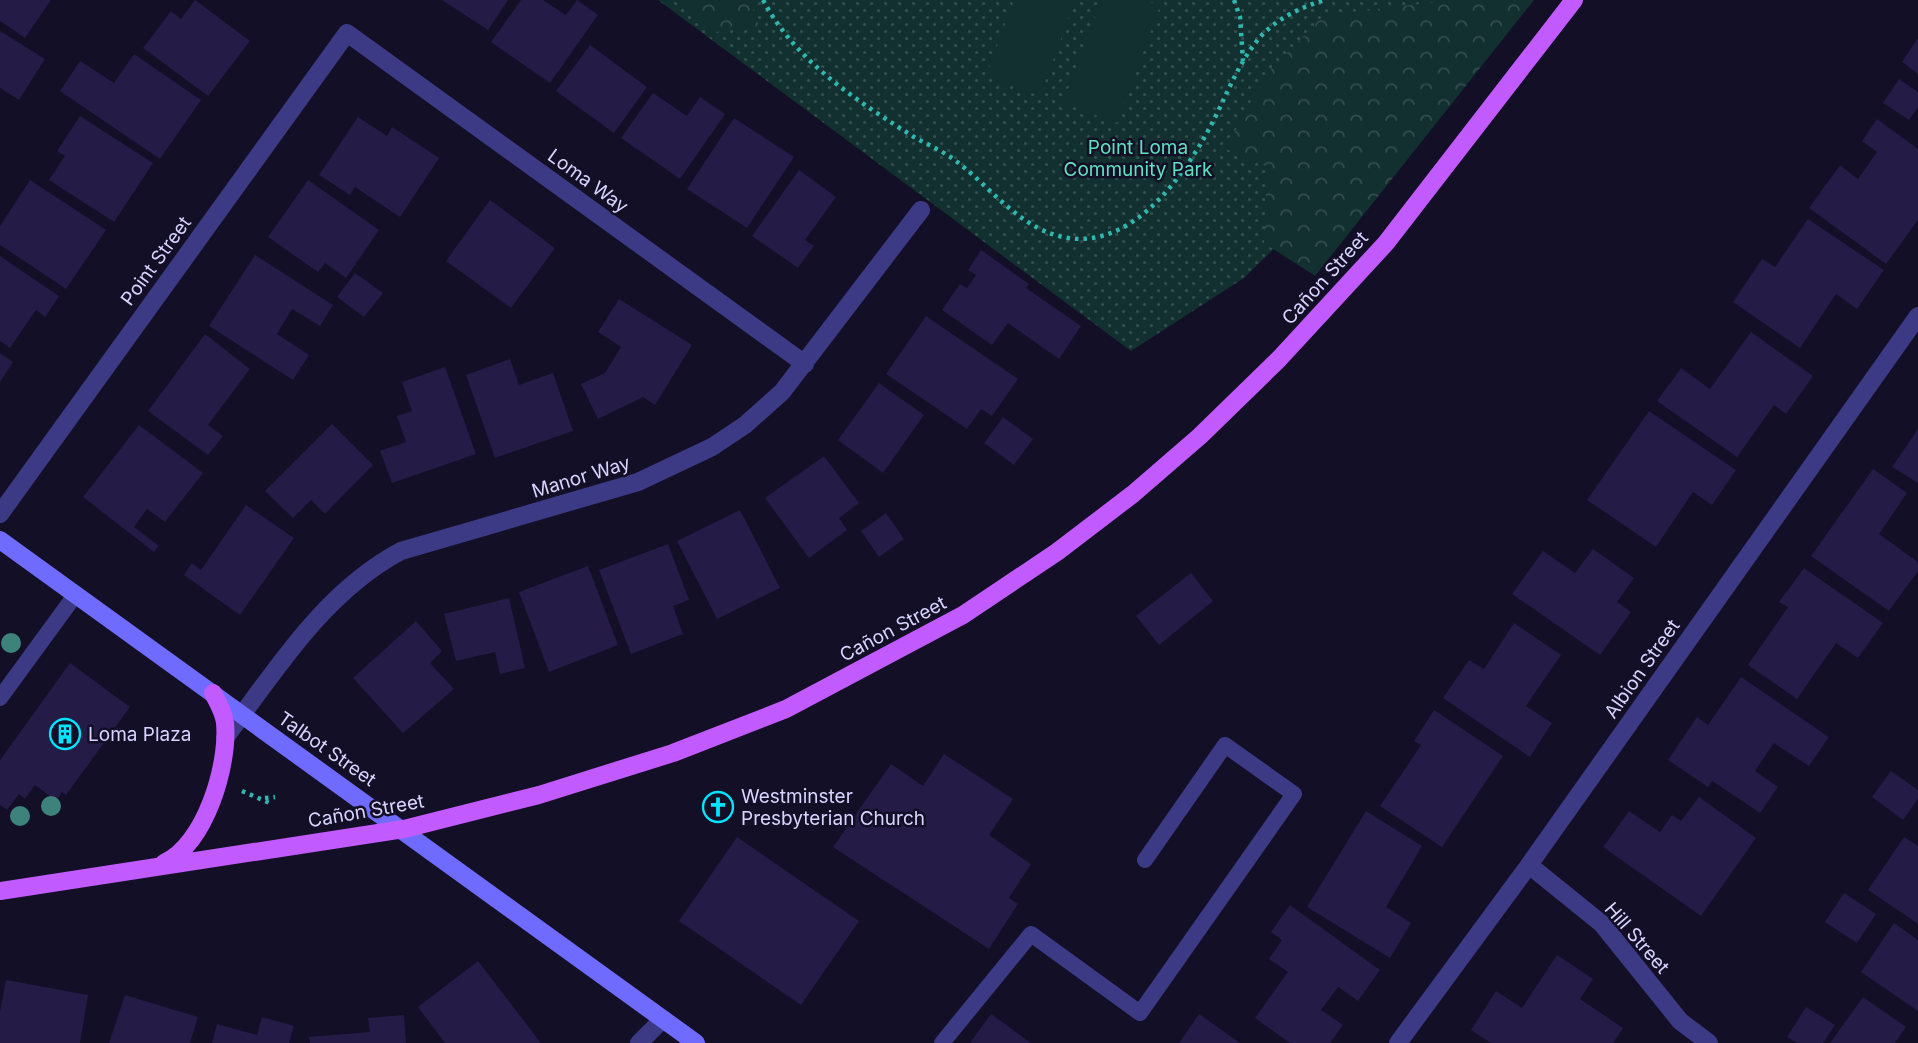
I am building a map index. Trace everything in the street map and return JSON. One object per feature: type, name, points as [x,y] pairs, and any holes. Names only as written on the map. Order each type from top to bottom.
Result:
[{"type":"main road","name":"Cañon Street","points":[[0,891],[404,830],[539,794],[673,753],[786,709],[963,615],[1057,552],[1133,494],[1200,436],[1337,298],[1386,243],[1574,0]]},
{"type":"main road","name":"Talbot Street","points":[[0,540],[696,1043]]},
{"type":"main road","points":[[155,867],[174,858],[195,835],[213,795],[225,738],[225,721],[213,693]]},
{"type":"street","name":"Loma Way","points":[[347,33],[805,364]]},
{"type":"street","name":"Point Street","points":[[0,514],[347,33]]},
{"type":"street","name":"Manor Way","points":[[225,738],[331,603],[363,573],[382,561],[401,551],[600,495],[674,467],[745,425],[782,392],[805,364],[921,210]]},
{"type":"street","name":"Albion Street","points":[[1398,1043],[1529,865],[1918,316]]},
{"type":"street","name":"Hill Street","points":[[1529,865],[1602,924],[1680,1021],[1709,1043]]},
{"type":"street","points":[[639,1043],[663,1019]]},
{"type":"lane","points":[[0,698],[76,594]]},
{"type":"lane","points":[[942,1043],[1031,934],[1140,1013],[1294,794],[1225,745],[1145,860]]},
{"type":"path","points":[[763,0],[778,27],[840,88],[954,160],[1021,217],[1037,227],[1067,237],[1096,239],[1116,233],[1151,207],[1181,173],[1205,137],[1243,62],[1263,35],[1278,22],[1325,0]]},
{"type":"path","points":[[1234,0],[1240,16],[1243,62]]},
{"type":"path","points":[[240,791],[272,804]]},
{"type":"path","points":[[264,799],[275,797]]},
{"type":"green space","name":"Point Loma Community Park","points":[[658,0],[1509,0],[1446,82],[1244,278],[1131,351]]},
{"type":"green space","points":[[673,0],[750,0],[759,27],[716,32]]},
{"type":"green space","points":[[1014,0],[1075,0],[1040,96],[986,76]]},
{"type":"green space","points":[[1101,0],[1145,0],[1160,6],[1117,123],[1063,103]]},
{"type":"green space","points":[[1453,0],[1534,0],[1315,276],[1264,243],[1267,167],[1226,149],[1264,76],[1324,15]]},
{"type":"building","points":[[0,0],[51,0],[25,38],[0,21]]},
{"type":"building","points":[[195,0],[250,41],[208,96],[143,48],[171,11],[181,19]]},
{"type":"building","points":[[442,0],[508,0],[488,30]]},
{"type":"building","points":[[521,0],[543,0],[566,15],[577,0],[598,15],[550,83],[491,42]]},
{"type":"building","points":[[0,31],[45,59],[19,100],[0,88]]},
{"type":"building","points":[[1918,38],[1918,74],[1902,62]]},
{"type":"building","points":[[590,45],[647,87],[614,133],[556,91]]},
{"type":"building","points":[[134,54],[201,100],[160,159],[60,91],[80,61],[114,83]]},
{"type":"building","points":[[1899,79],[1918,92],[1918,107],[1909,120],[1883,103]]},
{"type":"building","points":[[653,93],[687,116],[700,97],[725,114],[680,179],[621,138]]},
{"type":"building","points":[[80,116],[153,163],[114,222],[49,180],[65,156],[57,151]]},
{"type":"building","points":[[358,117],[387,136],[392,127],[439,158],[400,217],[355,187],[350,195],[319,175]]},
{"type":"building","points":[[734,118],[794,157],[747,228],[687,189]]},
{"type":"building","points":[[1877,119],[1918,149],[1918,220],[1886,264],[1809,208],[1840,165],[1858,179],[1877,152],[1862,141]]},
{"type":"building","points":[[799,170],[836,197],[805,240],[814,246],[798,268],[752,236]]},
{"type":"building","points":[[30,180],[106,230],[66,289],[0,245],[0,226]]},
{"type":"building","points":[[308,180],[379,230],[346,278],[325,263],[318,272],[268,237]]},
{"type":"building","points":[[490,200],[555,248],[511,308],[446,261]]},
{"type":"building","points":[[1808,219],[1884,270],[1857,309],[1836,294],[1800,348],[1733,302],[1762,259],[1775,267]]},
{"type":"building","points":[[981,250],[1029,284],[1026,288],[1081,326],[1059,359],[1008,323],[992,345],[942,310],[960,284],[967,288],[976,275],[968,270]]},
{"type":"building","points":[[255,255],[333,305],[320,326],[292,309],[277,334],[309,355],[293,380],[209,326]]},
{"type":"building","points":[[0,256],[59,296],[45,317],[36,310],[10,348],[0,341]]},
{"type":"building","points":[[355,273],[383,293],[364,317],[337,297]]},
{"type":"building","points":[[619,299],[692,345],[655,405],[643,397],[598,419],[581,384],[605,373],[621,347],[598,332]]},
{"type":"building","points":[[926,316],[1018,379],[992,416],[981,409],[967,429],[886,374]]},
{"type":"building","points":[[1751,332],[1813,376],[1786,414],[1774,405],[1737,457],[1657,401],[1681,368],[1710,389]]},
{"type":"building","points":[[205,334],[250,369],[208,425],[223,436],[208,455],[148,411]]},
{"type":"building","points":[[0,353],[13,362],[0,382]]},
{"type":"building","points":[[510,359],[519,385],[553,373],[573,431],[495,458],[466,375]]},
{"type":"building","points":[[445,367],[476,454],[392,483],[380,451],[406,442],[397,416],[412,411],[402,382]]},
{"type":"building","points":[[879,383],[924,415],[883,473],[838,440]]},
{"type":"building","points":[[1649,411],[1736,470],[1712,505],[1693,492],[1656,547],[1587,500]]},
{"type":"building","points":[[1003,417],[1033,439],[1014,465],[984,443]]},
{"type":"building","points":[[332,424],[373,465],[325,514],[311,500],[293,518],[265,491]]},
{"type":"building","points":[[139,425],[203,473],[165,522],[147,509],[134,527],[159,546],[154,552],[83,497]]},
{"type":"building","points":[[1918,429],[1918,483],[1892,467]]},
{"type":"building","points":[[824,456],[859,503],[839,518],[847,530],[809,558],[765,498]]},
{"type":"building","points":[[1873,469],[1907,493],[1879,534],[1918,562],[1918,571],[1889,611],[1811,556]]},
{"type":"building","points":[[246,505],[294,538],[240,615],[184,575],[192,563],[201,570]]},
{"type":"building","points":[[740,510],[780,588],[717,619],[677,541]]},
{"type":"building","points":[[886,513],[904,539],[879,557],[861,531]]},
{"type":"building","points":[[668,544],[689,600],[673,606],[683,634],[631,654],[599,570]]},
{"type":"building","points":[[1593,549],[1634,578],[1617,602],[1631,612],[1600,655],[1512,594],[1543,551],[1575,573]]},
{"type":"building","points":[[588,566],[618,645],[549,672],[519,592]]},
{"type":"building","points":[[1804,568],[1883,623],[1858,658],[1836,643],[1797,699],[1748,665],[1788,607],[1779,602]]},
{"type":"building","points":[[1191,573],[1213,601],[1159,645],[1136,616]]},
{"type":"building","points":[[509,598],[525,668],[500,674],[495,652],[456,661],[444,614]]},
{"type":"building","points":[[416,621],[442,651],[430,663],[454,689],[403,733],[353,678]]},
{"type":"building","points":[[1514,623],[1561,655],[1526,706],[1552,723],[1530,757],[1443,698],[1469,660],[1484,669]]},
{"type":"building","name":"Loma Plaza","points":[[70,663],[130,707],[66,795],[62,792],[56,801],[35,785],[25,799],[19,794],[7,810],[0,805],[0,760]]},
{"type":"building","points":[[1741,677],[1829,737],[1809,766],[1774,743],[1755,771],[1778,787],[1760,813],[1712,781],[1708,787],[1668,760],[1697,717],[1708,725]]},
{"type":"building","points":[[1434,710],[1503,756],[1442,847],[1380,806],[1421,745],[1414,741]]},
{"type":"building","points":[[944,754],[1013,799],[989,835],[1031,864],[1009,898],[1018,904],[989,949],[833,847],[891,764],[923,786]]},
{"type":"building","points":[[1891,771],[1918,790],[1918,799],[1903,820],[1872,797]]},
{"type":"building","points":[[1699,797],[1756,838],[1701,916],[1603,847],[1629,811],[1660,832],[1672,815],[1681,821]]},
{"type":"building","points":[[1366,811],[1422,846],[1386,907],[1411,923],[1390,958],[1307,907]]},
{"type":"building","points":[[737,837],[859,921],[801,1005],[679,921]]},
{"type":"building","points":[[1904,837],[1918,846],[1918,924],[1868,890]]},
{"type":"building","points":[[1844,893],[1876,914],[1857,943],[1825,922]]},
{"type":"building","points":[[1290,905],[1380,970],[1358,1001],[1338,987],[1321,1010],[1343,1025],[1330,1043],[1290,1043],[1255,1018],[1288,972],[1269,959],[1282,940],[1271,932]]},
{"type":"building","points":[[1894,923],[1918,940],[1918,1011],[1861,972]]},
{"type":"building","points":[[1557,955],[1593,979],[1580,999],[1623,1028],[1613,1043],[1491,1043],[1471,1030],[1496,991],[1522,1008]]},
{"type":"building","points":[[478,961],[541,1043],[445,1043],[418,1007]]},
{"type":"building","points":[[6,980],[88,995],[80,1043],[0,1043],[0,1012]]},
{"type":"building","points":[[125,995],[198,1017],[190,1043],[109,1043]]},
{"type":"building","points":[[1863,997],[1906,1027],[1895,1043],[1830,1043]]},
{"type":"building","points":[[1806,1007],[1835,1025],[1823,1043],[1797,1043],[1787,1037]]},
{"type":"building","points":[[991,1014],[1031,1043],[970,1043]]},
{"type":"building","points":[[1199,1014],[1240,1043],[1179,1043]]},
{"type":"building","points":[[404,1015],[406,1043],[310,1043],[309,1037],[370,1032],[368,1018]]},
{"type":"building","points":[[262,1017],[294,1026],[289,1043],[212,1043],[217,1024],[257,1035]]},
{"type":"place","name":"Loma Plaza","points":[[65,734]]},
{"type":"place","name":"Westminster Presbyterian Church","points":[[718,807]]}]
